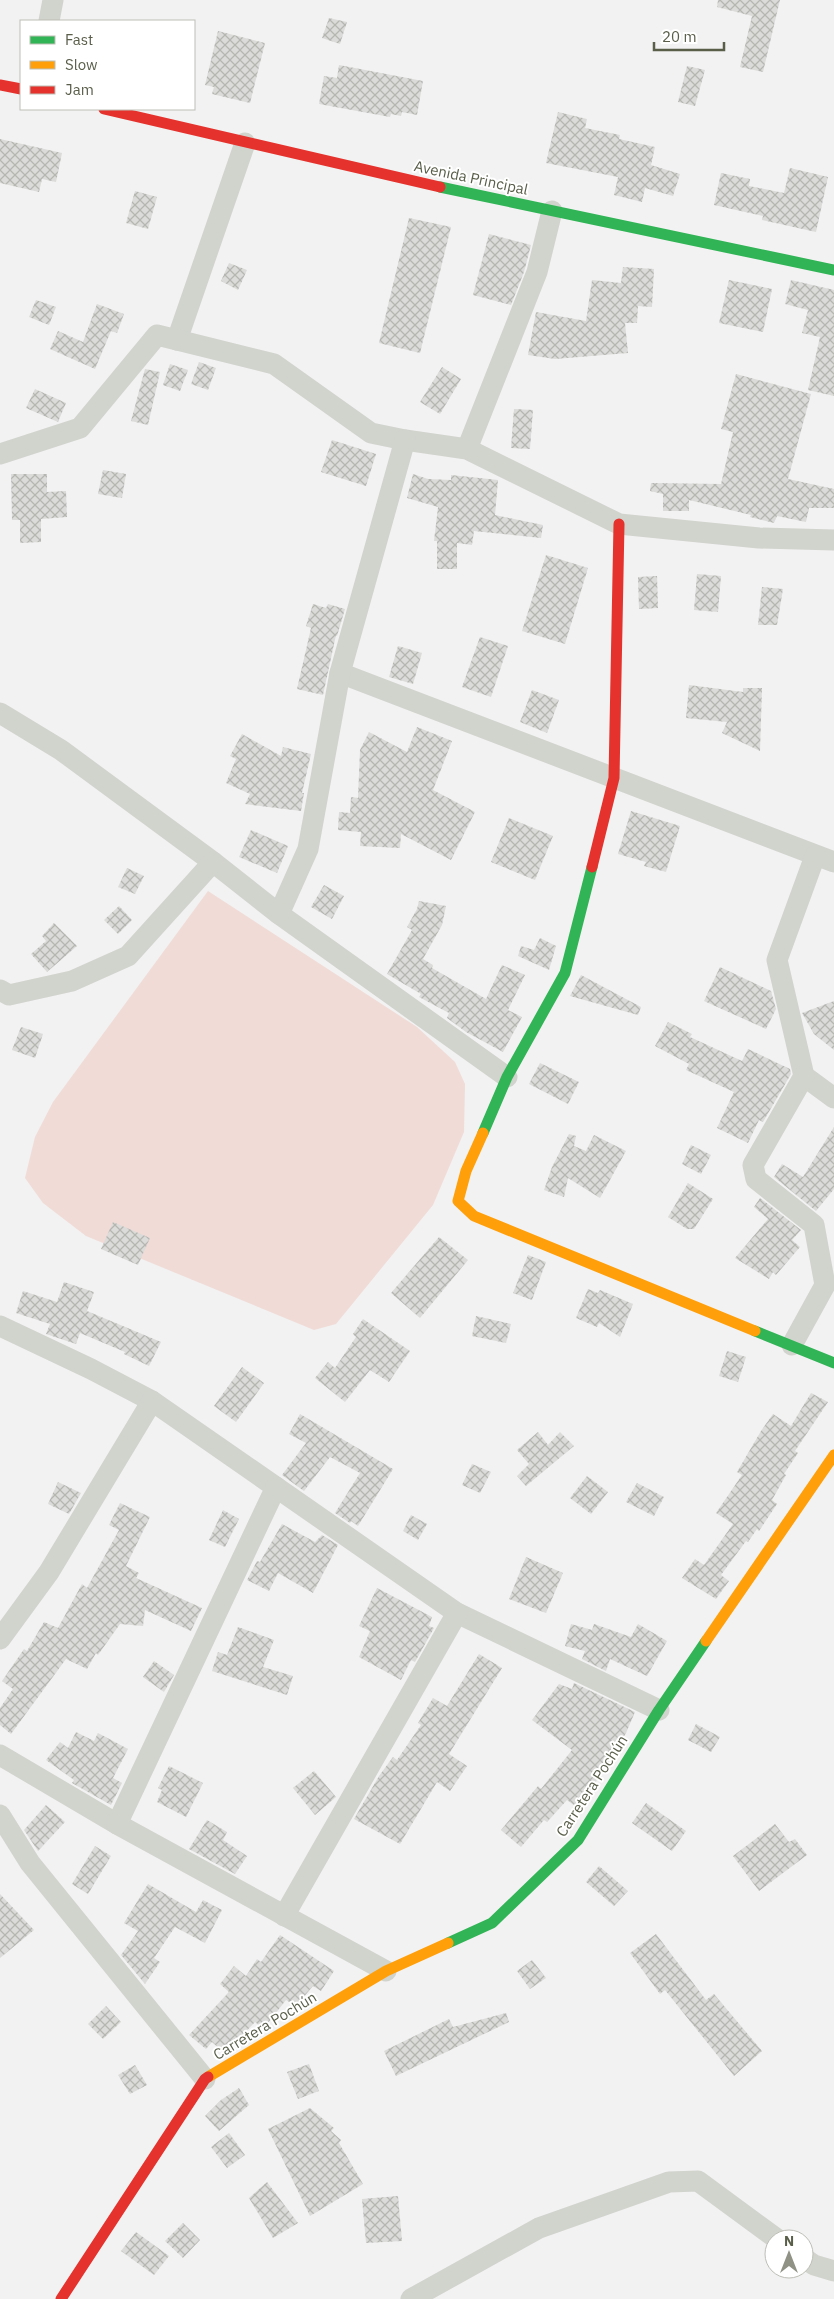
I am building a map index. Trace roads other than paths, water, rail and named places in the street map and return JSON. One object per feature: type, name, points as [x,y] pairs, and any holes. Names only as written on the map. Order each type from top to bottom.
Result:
[{"type":"street","points":[[48,20],[53,0]]},
{"type":"street","points":[[0,85],[20,89]]},
{"type":"street","name":"Avenida Principal","points":[[108,110],[245,143],[552,211],[834,270]]},
{"type":"street","points":[[177,340],[245,143]]},
{"type":"street","points":[[467,448],[537,272],[552,211]]},
{"type":"street","points":[[0,454],[80,428],[156,335],[274,364],[371,432],[405,440],[467,448],[619,524],[759,538],[834,540]]},
{"type":"street","points":[[279,914],[308,849],[340,673],[405,440]]},
{"type":"street","points":[[619,524],[614,778],[565,973],[507,1077],[466,1171],[458,1201],[474,1216],[834,1363]]},
{"type":"street","points":[[340,673],[824,859],[777,960],[804,1076],[834,1098]]},
{"type":"street","points":[[0,713],[61,750],[213,862],[279,914],[507,1077]]},
{"type":"street","points":[[0,990],[9,995],[72,981],[128,956],[213,862]]},
{"type":"street","points":[[792,1345],[825,1285],[814,1225],[756,1179],[753,1165],[804,1076]]},
{"type":"street","points":[[0,1326],[92,1369],[152,1401],[457,1613],[660,1710]]},
{"type":"street","points":[[0,1639],[49,1572],[152,1401]]},
{"type":"street","name":"Carretera Pochún","points":[[204,2080],[386,1971],[492,1924],[578,1840],[660,1710],[834,1455]]},
{"type":"street","points":[[117,1824],[276,1487]]},
{"type":"street","points":[[284,1916],[457,1613]]},
{"type":"street","points":[[0,1755],[117,1824],[386,1971]]},
{"type":"street","points":[[0,1815],[30,1863],[204,2080],[60,2299]]},
{"type":"street","points":[[411,2299],[539,2228],[669,2182],[698,2181],[764,2229]]},
{"type":"street","points":[[814,2265],[834,2271]]}]
